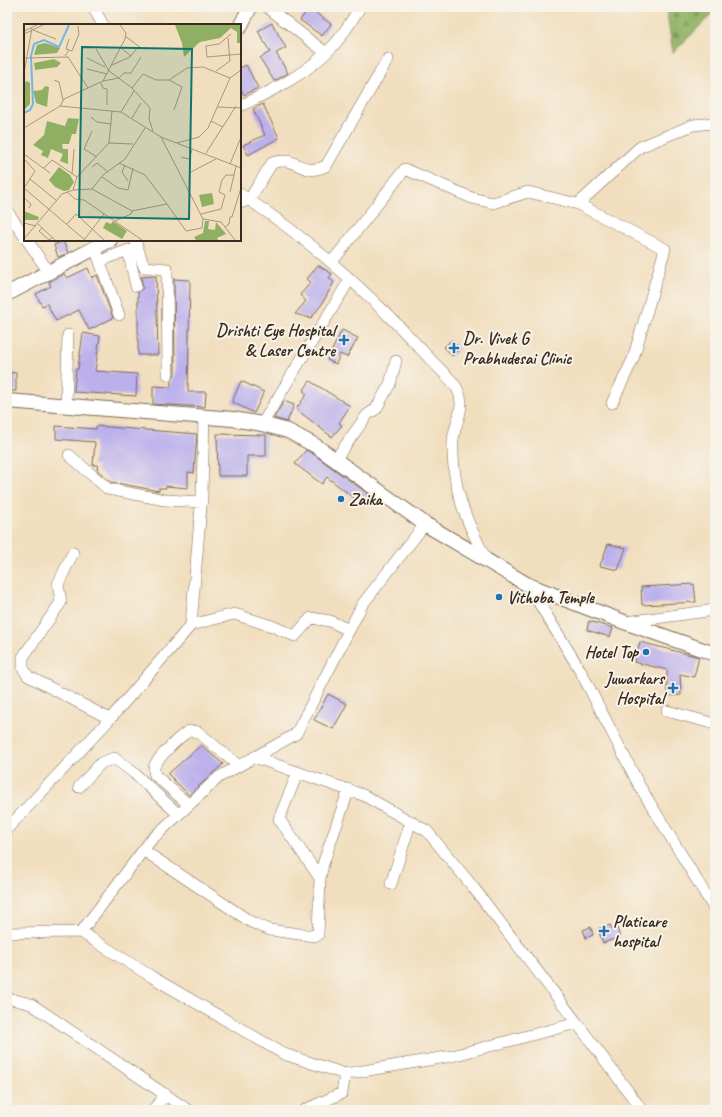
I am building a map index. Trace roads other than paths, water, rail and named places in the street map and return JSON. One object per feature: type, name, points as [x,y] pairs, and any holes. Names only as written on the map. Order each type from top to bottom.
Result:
[{"type":"main road","points":[[241,25],[250,7]]},
{"type":"main road","points":[[7,294],[48,271],[108,241]]},
{"type":"main road","points":[[7,401],[204,418],[233,419],[262,424],[288,431],[316,446],[425,524],[528,585],[624,622],[715,654]]},
{"type":"street","points":[[93,7],[102,24]]},
{"type":"street","points":[[267,7],[326,53]]},
{"type":"street","points":[[241,105],[294,77],[318,61],[334,45],[360,7]]},
{"type":"street","points":[[388,59],[326,166],[318,170],[308,170],[289,161],[272,163],[243,199],[332,262],[398,325],[458,389],[461,405],[453,437],[452,462],[457,492],[472,531],[487,561]]},
{"type":"street","points":[[578,204],[640,148],[693,125],[715,123]]},
{"type":"street","points":[[332,262],[405,169],[472,198],[493,203],[528,192],[578,204],[665,249],[633,359],[612,402]]},
{"type":"street","points":[[7,211],[24,236]]},
{"type":"street","points":[[28,241],[48,271]]},
{"type":"street","points":[[135,241],[144,267],[167,269],[168,374]]},
{"type":"street","points":[[95,248],[119,315]]},
{"type":"street","points":[[100,261],[128,250],[136,286]]},
{"type":"street","points":[[262,424],[350,279]]},
{"type":"street","points":[[66,406],[68,335]]},
{"type":"street","points":[[335,460],[367,415],[376,409],[390,384],[396,361]]},
{"type":"street","points":[[191,625],[202,502],[204,418]]},
{"type":"street","points":[[69,455],[108,489],[165,500],[202,502]]},
{"type":"street","points":[[82,932],[151,840],[178,814],[219,777],[296,734],[362,605],[425,524]]},
{"type":"street","points":[[73,553],[58,584],[61,602],[23,657],[23,668],[28,676],[110,719]]},
{"type":"street","points":[[528,585],[580,670],[639,785],[715,910]]},
{"type":"street","points":[[624,622],[715,610]]},
{"type":"street","points":[[7,829],[110,719],[191,625],[234,614],[272,626],[295,636],[310,618],[330,620],[349,630]]},
{"type":"street","points":[[667,711],[715,724]]},
{"type":"street","points":[[189,805],[155,775],[154,771],[155,765],[186,732],[192,730],[198,732],[239,766]]},
{"type":"street","points":[[254,757],[349,789],[376,801],[411,820],[433,836],[578,1023],[642,1110]]},
{"type":"street","points":[[79,787],[101,763],[114,758],[134,773],[178,814]]},
{"type":"street","points":[[298,772],[280,819],[320,878]]},
{"type":"street","points":[[143,850],[251,922],[270,930],[314,936],[318,935],[320,878],[327,851],[349,789]]},
{"type":"street","points":[[391,884],[411,820]]},
{"type":"street","points":[[7,933],[82,932],[152,976],[284,1054],[345,1074],[452,1056],[578,1023]]},
{"type":"street","points":[[7,998],[30,1004],[188,1110]]},
{"type":"street","points":[[305,1110],[342,1093],[345,1074]]},
{"type":"street","points":[[153,1110],[166,1094]]},
{"type":"place","name":"Drishti Eye Hospital & Laser Centre","points":[[344,340]]},
{"type":"place","name":"Dr. Vivek G Prabhudesai Clinic","points":[[454,348]]},
{"type":"place","name":"Zaika","points":[[341,499]]},
{"type":"place","name":"Vithoba Temple","points":[[499,597]]},
{"type":"place","name":"Hotel Top","points":[[646,652]]},
{"type":"place","name":"Juwarkars Hospital","points":[[673,688]]},
{"type":"place","name":"Platicare hospital","points":[[604,931]]}]
